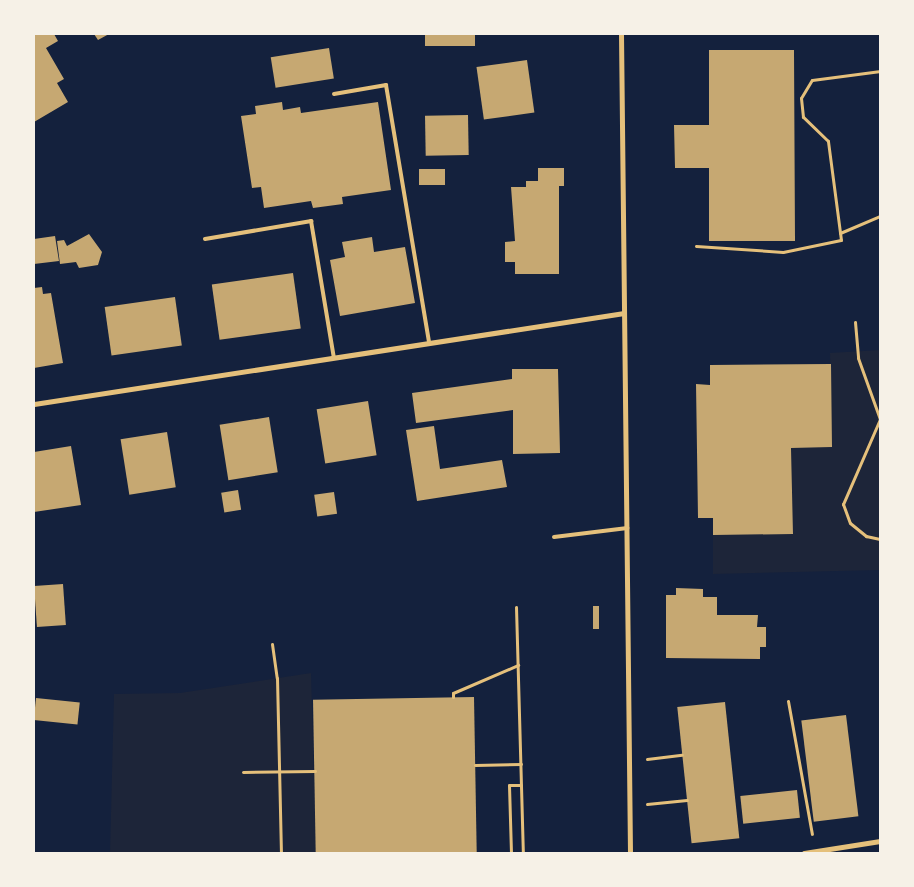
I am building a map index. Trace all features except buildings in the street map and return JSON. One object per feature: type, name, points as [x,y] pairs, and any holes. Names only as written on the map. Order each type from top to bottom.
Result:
[{"type":"street","points":[[621,34],[630,853]]},
{"type":"street","points":[[34,404],[624,313]]},
{"type":"street","points":[[804,853],[880,841]]},
{"type":"lane","points":[[334,94],[386,85],[429,343]]},
{"type":"lane","points":[[205,239],[311,221],[334,358]]},
{"type":"lane","points":[[554,537],[627,528]]},
{"type":"path","points":[[696,246],[783,252],[841,240],[828,140],[803,117],[801,98],[812,80],[880,71]]},
{"type":"path","points":[[840,233],[880,216]]},
{"type":"path","points":[[855,322],[858,358],[880,419],[843,504],[850,523],[866,536],[880,539]]},
{"type":"path","points":[[516,607],[523,853]]},
{"type":"path","points":[[272,644],[277,678],[281,853]]},
{"type":"path","points":[[453,697],[453,693],[518,665]]},
{"type":"path","points":[[788,701],[815,852]]},
{"type":"path","points":[[629,760],[682,755]]},
{"type":"path","points":[[475,765],[521,764]]},
{"type":"path","points":[[243,772],[315,771]]},
{"type":"path","points":[[511,853],[509,785],[521,785]]},
{"type":"path","points":[[629,806],[687,800]]},
{"type":"shaded area","points":[[880,350],[880,570],[713,574],[713,535],[793,534],[791,448],[832,447],[830,353]]},
{"type":"shaded area","points":[[311,673],[316,853],[110,853],[114,694],[180,693]]}]
